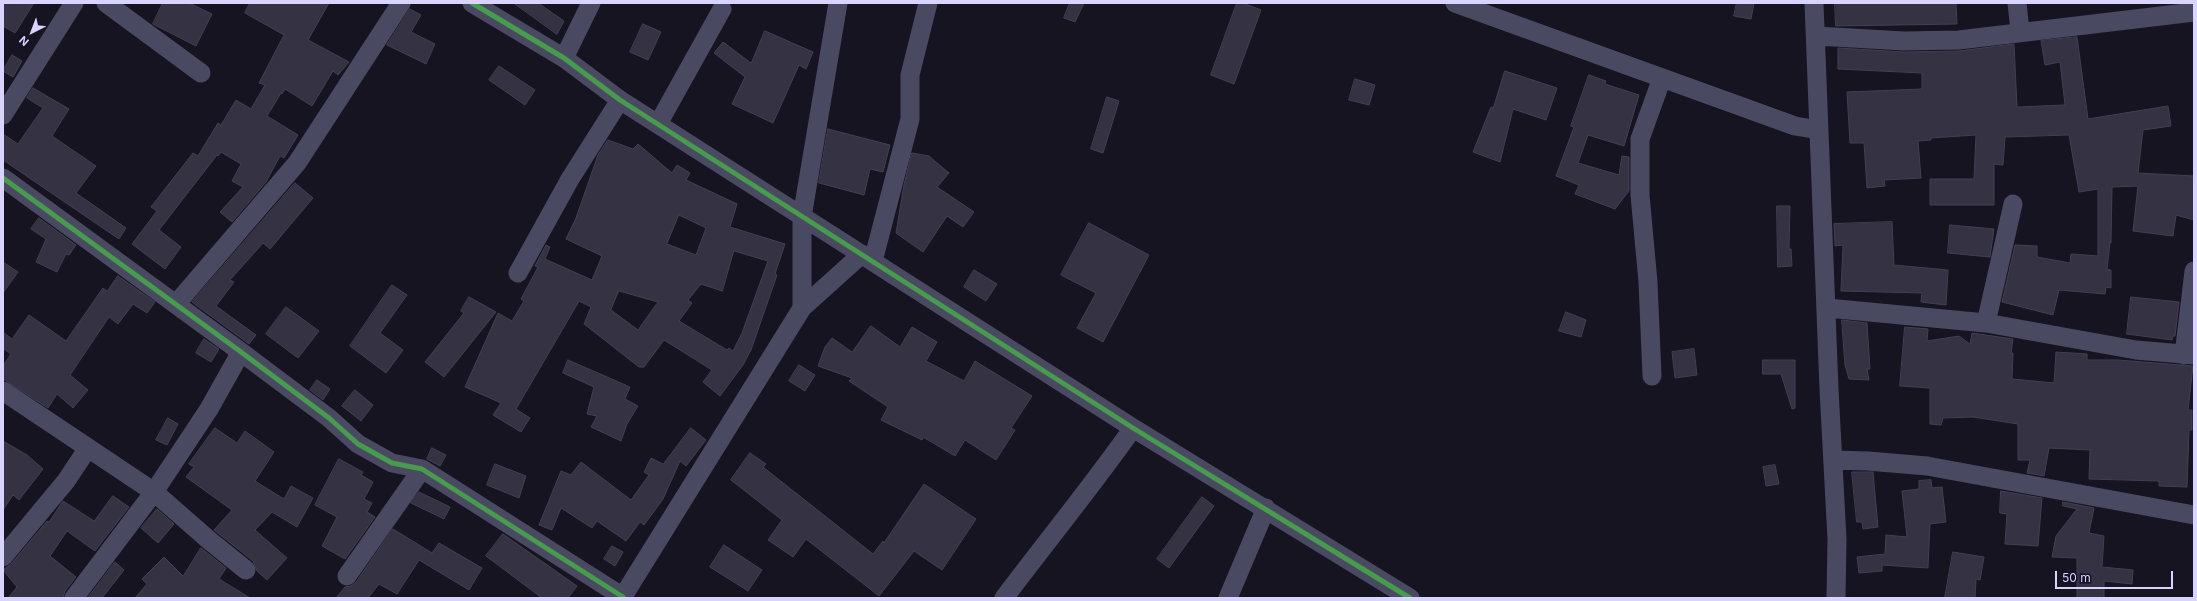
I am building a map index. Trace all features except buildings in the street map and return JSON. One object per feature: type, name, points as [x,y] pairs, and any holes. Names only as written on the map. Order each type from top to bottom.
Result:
[{"type":"street","points":[[3,115],[74,3]]},
{"type":"street","points":[[106,3],[201,73]]},
{"type":"street","points":[[176,304],[297,162],[401,3]]},
{"type":"street","points":[[472,3],[564,58],[620,100],[1133,428],[1266,508],[1410,598]]},
{"type":"street","points":[[564,58],[592,3]]},
{"type":"street","points":[[802,308],[802,217],[838,3]]},
{"type":"street","points":[[3,178],[241,352],[329,418],[358,444],[392,463],[422,469],[622,597],[802,308],[867,258],[910,119],[910,76],[928,3]]},
{"type":"street","points":[[1455,3],[1795,126],[1820,130]]},
{"type":"street","points":[[1814,3],[1826,308],[1838,539],[1836,598]]},
{"type":"street","points":[[2017,3],[2020,31]]},
{"type":"street","points":[[658,124],[722,9]]},
{"type":"street","points":[[1816,36],[1904,41],[1959,40],[2020,31],[2194,12]]},
{"type":"street","points":[[1652,376],[1648,282],[1640,195],[1640,139],[1662,78]]},
{"type":"street","points":[[518,273],[570,179],[620,100]]},
{"type":"street","points":[[1986,323],[2013,204]]},
{"type":"street","points":[[1826,308],[1986,323],[2136,350],[2189,355],[2194,271]]},
{"type":"street","points":[[74,598],[154,492],[209,409],[241,352]]},
{"type":"street","points":[[3,391],[154,492],[246,570]]},
{"type":"street","points":[[1004,598],[1070,510],[1088,491],[1133,428]]},
{"type":"street","points":[[6,549],[66,481],[88,448]]},
{"type":"street","points":[[1833,460],[1868,461],[1927,466],[2194,515]]},
{"type":"street","points":[[347,576],[422,469]]},
{"type":"street","points":[[1228,598],[1266,508]]},
{"type":"cycle path","points":[[472,3],[564,58],[620,100],[1133,428],[1410,598]]},
{"type":"cycle path","points":[[3,178],[241,352],[329,418],[358,444],[392,463],[422,469],[623,597]]}]
